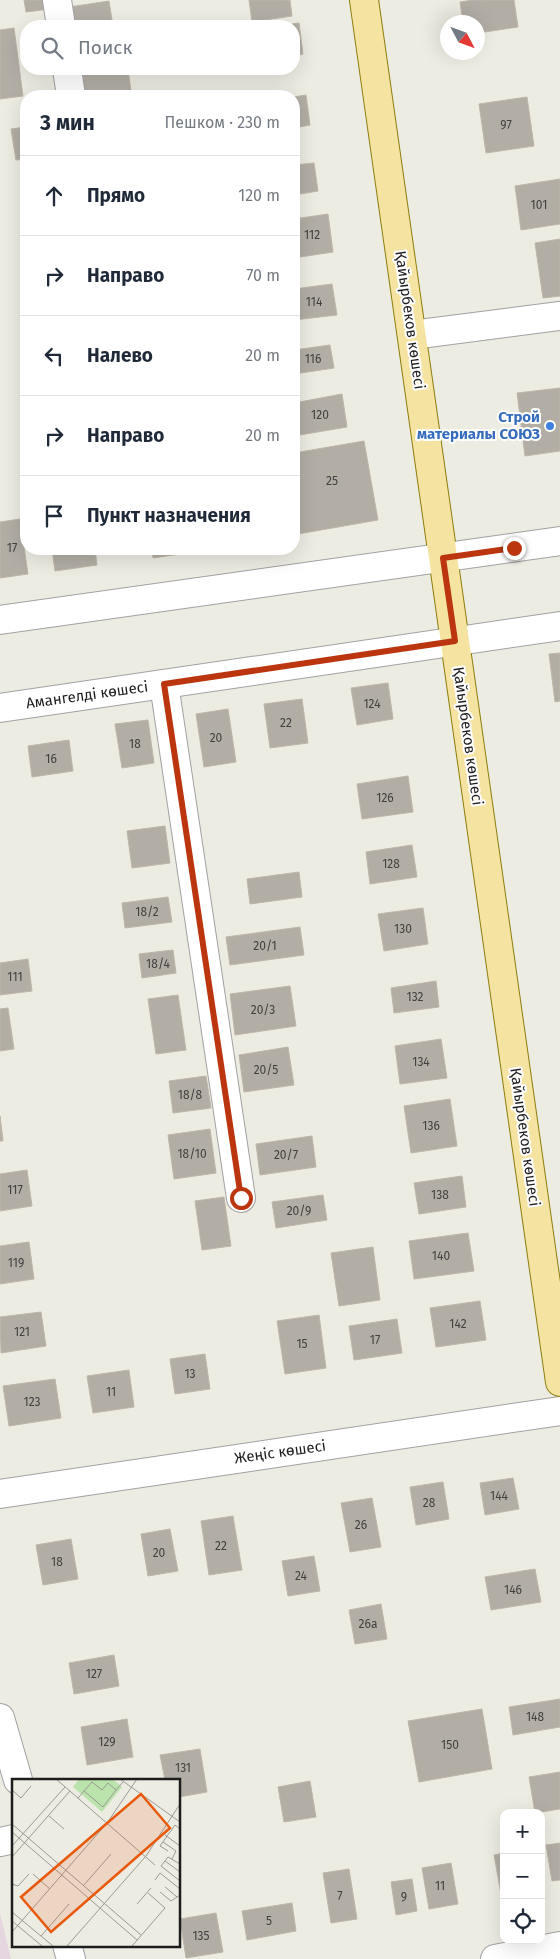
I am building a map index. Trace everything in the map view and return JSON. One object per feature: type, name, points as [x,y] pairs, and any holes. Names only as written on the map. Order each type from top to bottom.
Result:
[{"type":"main road","name":"Қайырбеков көшесі","points":[[364,0],[560,1382]]},
{"type":"street","points":[[57,0],[60,20]]},
{"type":"street","points":[[68,75],[70,90]]},
{"type":"street","points":[[412,335],[560,316]]},
{"type":"street","points":[[0,620],[560,541]]},
{"type":"street","name":"Амангелді көшесі","points":[[0,708],[560,626]]},
{"type":"street","points":[[164,684],[241,1198]]},
{"type":"street","name":"Жеңіс көшесі","points":[[0,1494],[560,1411]]},
{"type":"street","points":[[0,1718],[18,1779]]},
{"type":"street","points":[[67,1946],[71,1959]]},
{"type":"street","points":[[495,1959],[560,1946]]},
{"type":"shaded area","points":[[0,1913],[11,1959],[0,1959]]},
{"type":"building","points":[[24,0],[48,0],[50,9],[26,12]]},
{"type":"building","points":[[249,0],[290,0],[292,16],[252,20]]},
{"type":"building","points":[[473,0],[514,0],[518,27],[485,32],[485,15],[462,15],[460,2]]},
{"type":"building","points":[[109,1],[112,20],[71,20],[69,7]]},
{"type":"building","points":[[14,28],[22,90],[20,90],[20,96],[0,99],[0,30]]},
{"type":"building","points":[[300,31],[303,54],[300,55]]},
{"type":"building","points":[[77,75],[129,75],[131,90],[79,90]]},
{"type":"building","points":[[306,95],[310,125],[300,127],[300,96]]},
{"type":"building","points":[[527,97],[534,146],[486,153],[479,104]]},
{"type":"building","points":[[20,128],[20,160],[16,160],[11,129]]},
{"type":"building","points":[[314,163],[318,191],[300,194],[300,164]]},
{"type":"building","points":[[560,179],[560,224],[521,230],[515,186]]},
{"type":"building","points":[[328,214],[333,252],[300,257],[300,218]]},
{"type":"building","points":[[560,239],[560,296],[543,298],[535,243]]},
{"type":"building","points":[[332,284],[337,315],[300,319],[300,288]]},
{"type":"building","points":[[330,345],[334,368],[300,373],[300,349]]},
{"type":"building","points":[[560,388],[560,451],[525,456],[517,393]]},
{"type":"building","points":[[342,394],[347,427],[300,435],[300,402]]},
{"type":"building","points":[[364,441],[378,520],[300,534],[300,452]]},
{"type":"building","points":[[20,519],[20,555],[25,555],[28,574],[0,578],[0,522]]},
{"type":"building","points":[[53,555],[96,555],[97,565],[55,571]]},
{"type":"building","points":[[153,555],[173,555],[153,558]]},
{"type":"building","points":[[560,653],[560,701],[555,702],[549,654]]},
{"type":"building","points":[[388,683],[393,719],[357,725],[351,688]]},
{"type":"building","points":[[302,699],[308,743],[270,748],[264,704]]},
{"type":"building","points":[[228,709],[236,762],[204,767],[196,714]]},
{"type":"building","points":[[148,720],[154,763],[122,768],[115,724]]},
{"type":"building","points":[[69,740],[73,771],[32,777],[28,746]]},
{"type":"building","points":[[408,776],[413,812],[362,819],[357,784]]},
{"type":"building","points":[[165,826],[170,863],[132,868],[127,831]]},
{"type":"building","points":[[412,845],[417,877],[370,884],[366,852]]},
{"type":"building","points":[[299,872],[302,897],[250,904],[247,879]]},
{"type":"building","points":[[168,897],[172,922],[125,928],[122,903]]},
{"type":"building","points":[[423,908],[428,944],[384,951],[378,914]]},
{"type":"building","points":[[300,927],[304,955],[230,965],[226,937]]},
{"type":"building","points":[[173,950],[176,973],[142,978],[139,954]]},
{"type":"building","points":[[28,959],[32,991],[0,995],[0,963]]},
{"type":"building","points":[[436,981],[439,1007],[394,1013],[391,988]]},
{"type":"building","points":[[290,986],[296,1026],[235,1035],[230,994]]},
{"type":"building","points":[[178,995],[186,1050],[156,1054],[148,999]]},
{"type":"building","points":[[8,1008],[14,1049],[0,1051],[0,1009]]},
{"type":"building","points":[[441,1039],[447,1078],[400,1084],[395,1046]]},
{"type":"building","points":[[288,1047],[294,1085],[244,1092],[239,1055]]},
{"type":"building","points":[[206,1076],[211,1108],[173,1113],[169,1081]]},
{"type":"building","points":[[450,1099],[457,1146],[411,1153],[404,1106]]},
{"type":"building","points":[[0,1116],[3,1141],[0,1141]]},
{"type":"building","points":[[210,1129],[216,1173],[174,1179],[168,1135]]},
{"type":"building","points":[[312,1136],[316,1167],[260,1175],[256,1144]]},
{"type":"building","points":[[27,1170],[32,1206],[0,1211],[0,1174]]},
{"type":"building","points":[[462,1176],[466,1207],[419,1214],[414,1183]]},
{"type":"building","points":[[323,1195],[327,1220],[276,1228],[272,1202]]},
{"type":"building","points":[[224,1197],[231,1246],[202,1250],[195,1201]]},
{"type":"building","points":[[468,1233],[474,1271],[414,1279],[409,1241]]},
{"type":"building","points":[[29,1242],[34,1279],[0,1284],[0,1246]]},
{"type":"building","points":[[373,1247],[380,1300],[339,1306],[331,1253]]},
{"type":"building","points":[[480,1301],[486,1340],[436,1347],[430,1308]]},
{"type":"building","points":[[41,1312],[46,1346],[1,1353],[0,1317]]},
{"type":"building","points":[[319,1315],[326,1368],[285,1374],[277,1321]]},
{"type":"building","points":[[397,1319],[402,1353],[354,1360],[349,1326]]},
{"type":"building","points":[[205,1354],[210,1389],[175,1394],[170,1359]]},
{"type":"building","points":[[129,1370],[134,1407],[93,1413],[87,1376]]},
{"type":"building","points":[[55,1379],[61,1418],[9,1426],[3,1386]]},
{"type":"building","points":[[513,1478],[519,1509],[485,1515],[480,1483]]},
{"type":"building","points":[[443,1482],[449,1519],[416,1525],[410,1487]]},
{"type":"building","points":[[372,1498],[381,1547],[350,1552],[341,1503]]},
{"type":"building","points":[[233,1516],[242,1570],[209,1575],[201,1521]]},
{"type":"building","points":[[170,1529],[178,1571],[148,1576],[141,1534]]},
{"type":"building","points":[[71,1539],[78,1579],[43,1585],[36,1545]]},
{"type":"building","points":[[314,1556],[320,1591],[288,1596],[282,1561]]},
{"type":"building","points":[[535,1569],[541,1602],[491,1610],[485,1577]]},
{"type":"building","points":[[381,1604],[387,1639],[355,1644],[349,1610]]},
{"type":"building","points":[[114,1655],[119,1686],[74,1694],[69,1663]]},
{"type":"building","points":[[560,1699],[560,1727],[513,1735],[509,1707]]},
{"type":"building","points":[[482,1709],[492,1769],[419,1782],[408,1721]]},
{"type":"building","points":[[127,1719],[133,1757],[87,1765],[81,1727]]},
{"type":"building","points":[[200,1749],[207,1792],[180,1797],[180,1779],[165,1779],[160,1755]]},
{"type":"building","points":[[560,1772],[560,1809],[545,1811],[545,1809],[534,1809],[529,1777]]},
{"type":"building","points":[[310,1781],[316,1817],[284,1822],[278,1787]]},
{"type":"building","points":[[560,1843],[560,1880],[552,1881],[546,1845]]},
{"type":"building","points":[[500,1854],[500,1888],[494,1855]]},
{"type":"building","points":[[451,1863],[458,1904],[429,1909],[422,1868]]},
{"type":"building","points":[[349,1869],[357,1919],[331,1923],[323,1873]]},
{"type":"building","points":[[412,1879],[417,1911],[396,1915],[391,1882]]},
{"type":"building","points":[[292,1903],[296,1931],[247,1940],[242,1911]]},
{"type":"building","points":[[216,1913],[223,1952],[186,1958],[180,1919]]},
{"type":"place","name":"Строй материалы СОЮЗ","points":[[550,426]]},
{"type":"route","points":[[241,1198],[164,684],[455,641],[443,558],[514,548]]}]
